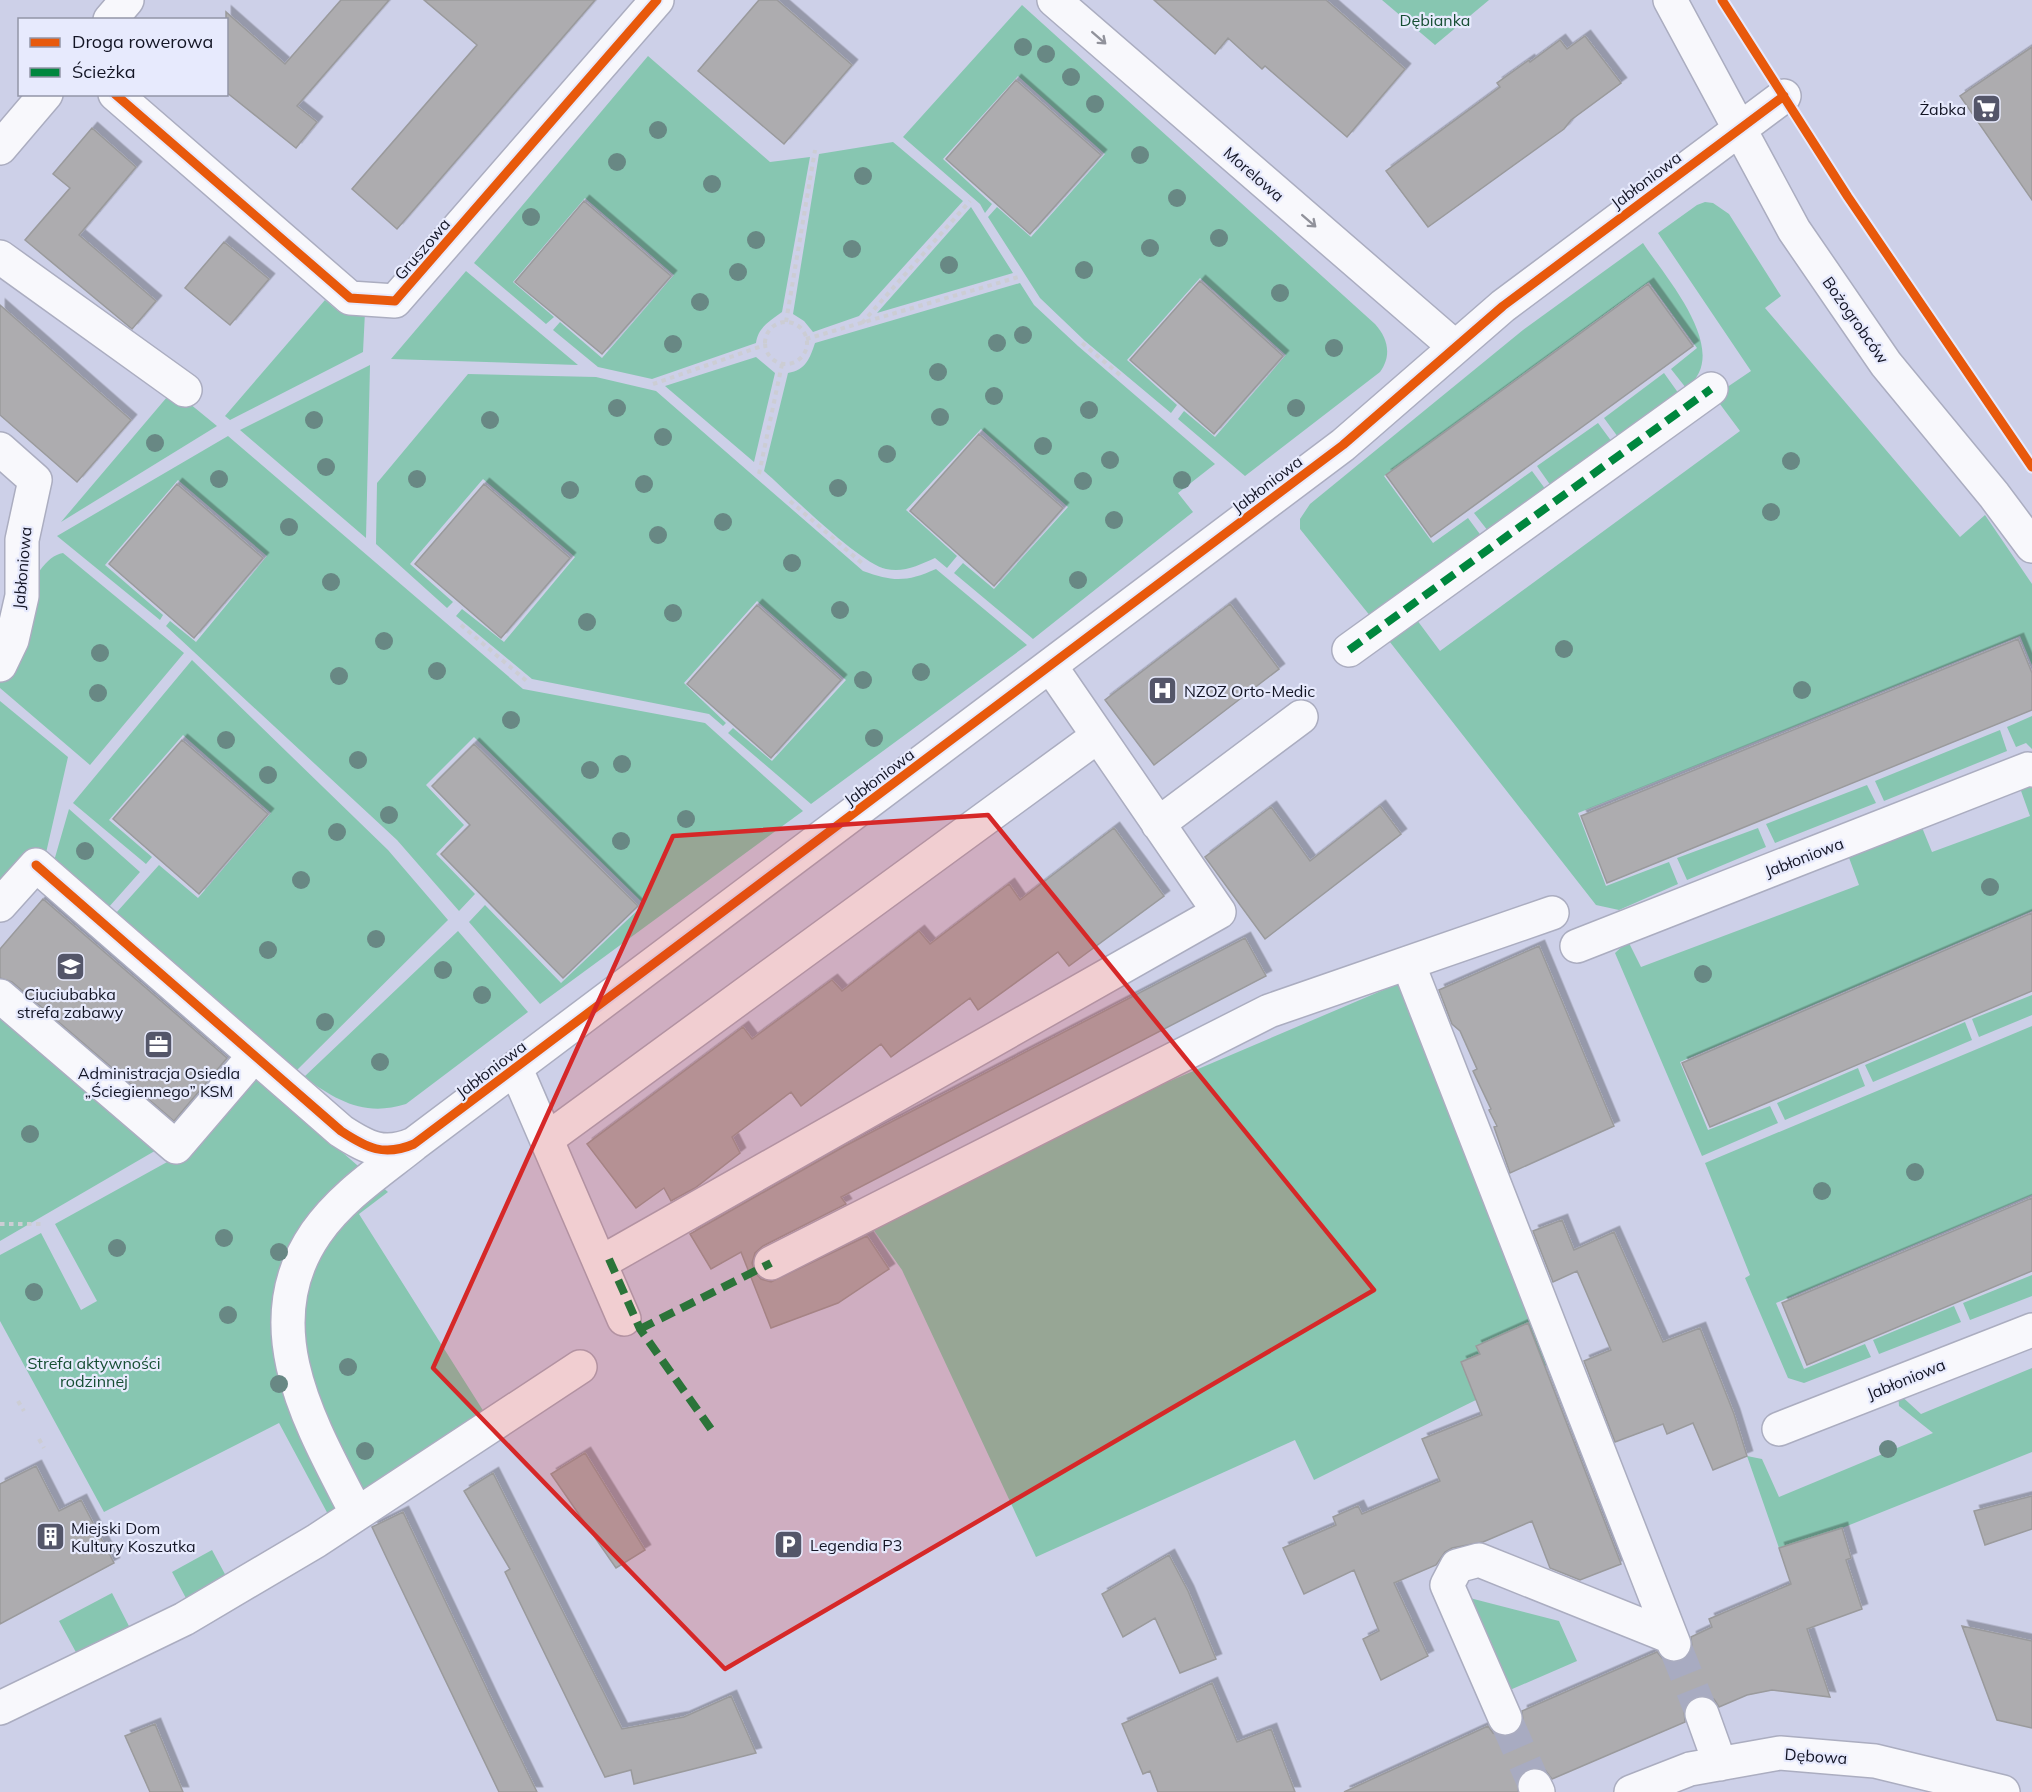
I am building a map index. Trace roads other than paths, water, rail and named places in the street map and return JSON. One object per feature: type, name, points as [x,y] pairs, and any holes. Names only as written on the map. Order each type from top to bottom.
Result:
[{"type":"street","points":[[112,18],[127,0]]},
{"type":"street","name":"Gruszowa","points":[[117,96],[350,298],[395,301],[657,0]]},
{"type":"street","name":"Morelowa","points":[[1054,0],[1455,347]]},
{"type":"street","name":"Bożogrobców","points":[[1670,0],[1794,230],[1886,364],[1994,495],[2032,546]]},
{"type":"street","points":[[0,148],[44,96]]},
{"type":"street","points":[[1739,130],[1784,96]]},
{"type":"street","name":"Jabłoniowa","points":[[0,905],[36,865],[254,1056],[355,1140],[374,1148],[396,1152],[414,1144],[1051,667],[1343,445],[1503,306],[1739,130]]},
{"type":"street","points":[[0,257],[185,390]]},
{"type":"street","points":[[1349,650],[1711,389]]},
{"type":"street","name":"Jabłoniowa","points":[[0,449],[35,480],[22,540],[22,596],[12,640],[0,665]]},
{"type":"street","name":"Bożogrobców","points":[[1994,495],[2032,532]]},
{"type":"street","points":[[600,1263],[1219,912],[1051,667]]},
{"type":"street","points":[[1158,824],[1301,717]]},
{"type":"street","points":[[547,1139],[1098,736]]},
{"type":"street","name":"Jabłoniowa","points":[[1577,946],[2032,770]]},
{"type":"street","points":[[771,1263],[1269,1011],[1552,913]]},
{"type":"street","points":[[1408,963],[1673,1640],[1479,1560],[1457,1566],[1447,1585],[1505,1718]]},
{"type":"street","points":[[0,996],[176,1147],[254,1056]]},
{"type":"street","points":[[516,1069],[624,1319]]},
{"type":"street","points":[[357,1514],[315,1431],[297,1384],[287,1334],[287,1312],[296,1276],[315,1234],[354,1191],[414,1144]]},
{"type":"street","name":"Jabłoniowa","points":[[1779,1429],[2032,1330]]},
{"type":"street","points":[[0,1708],[184,1619],[357,1514],[580,1367]]},
{"type":"street","points":[[1702,1714],[1720,1764]]},
{"type":"street","name":"Dębowa","points":[[1631,1792],[1690,1769],[1780,1753],[1875,1761],[2003,1792]]},
{"type":"tunnel","points":[[1674,1644],[1702,1714]]},
{"type":"tunnel","points":[[1505,1718],[1535,1786]]},
{"type":"place","name":"Żabka","points":[[1987,109]]},
{"type":"place","name":"NZOZ Orto-Medic","points":[[1163,691]]},
{"type":"place","name":"Ciuciubabka strefa zabawy","points":[[70,966]]},
{"type":"place","name":"Administracja Osiedla „Ściegiennego” KSM","points":[[159,1045]]},
{"type":"place","name":"Miejski Dom Kultury Koszutka","points":[[50,1537]]},
{"type":"place","name":"Legendia P3","points":[[789,1545]]},
{"type":"park label","name":"Dębianka","points":[[1435,20]]},
{"type":"park label","name":"Strefa aktywności rodzinnej","points":[[94,1372]]}]
